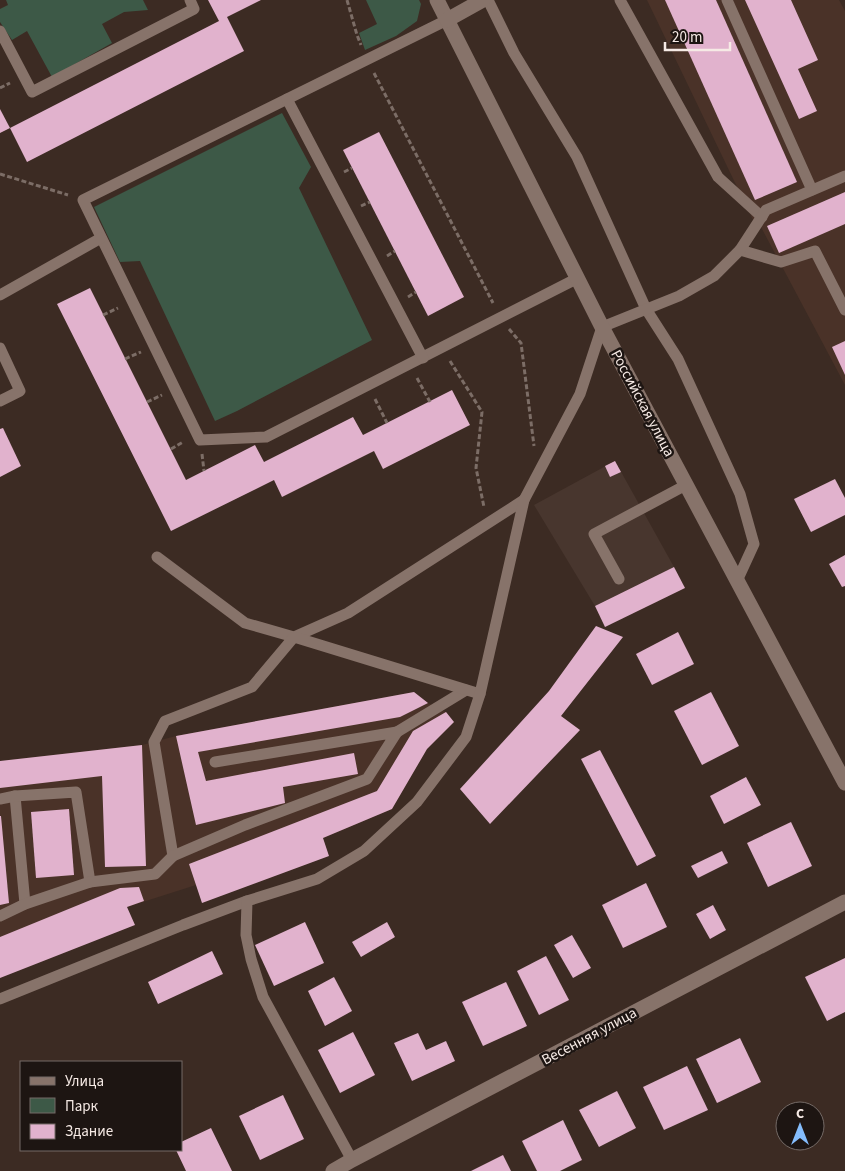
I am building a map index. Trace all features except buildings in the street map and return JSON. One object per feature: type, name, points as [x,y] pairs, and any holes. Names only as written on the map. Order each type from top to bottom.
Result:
[{"type":"street","name":"Российская улица","points":[[437,0],[602,326],[845,783]]},
{"type":"street","points":[[447,20],[483,0]]},
{"type":"street","name":"Весенняя улица","points":[[334,1171],[845,902]]},
{"type":"lane","points":[[0,32],[32,92],[194,9],[190,0]]},
{"type":"lane","points":[[488,0],[514,54],[577,157],[646,309],[678,359],[740,494],[754,544],[737,581]]},
{"type":"lane","points":[[620,0],[718,177],[762,217]]},
{"type":"lane","points":[[727,0],[812,190]]},
{"type":"lane","points":[[447,20],[82,200],[200,440],[266,437],[578,278]]},
{"type":"lane","points":[[288,99],[423,358]]},
{"type":"lane","points":[[0,999],[183,925],[247,901],[317,880],[364,851],[417,802],[466,737],[480,694],[524,500],[580,394],[602,326],[679,296],[714,276],[740,250],[766,210],[845,176]]},
{"type":"lane","points":[[0,295],[101,238]]},
{"type":"lane","points":[[740,250],[781,262],[815,251],[845,310]]},
{"type":"lane","points":[[0,348],[20,391],[0,401]]},
{"type":"lane","points":[[619,578],[594,534],[686,485]]},
{"type":"lane","points":[[173,856],[154,742],[166,721],[252,687],[294,636],[348,613],[524,500]]},
{"type":"lane","points":[[156,557],[245,624],[294,636],[480,694]]},
{"type":"lane","points":[[214,762],[397,732],[466,690]]},
{"type":"lane","points":[[0,916],[25,904],[90,882],[155,874],[173,856],[368,779],[397,732]]},
{"type":"lane","points":[[0,799],[15,796],[76,792],[90,882]]},
{"type":"lane","points":[[15,796],[25,904]]},
{"type":"lane","points":[[247,901],[246,935],[262,997],[352,1160]]},
{"type":"path","points":[[347,0],[357,35],[367,60],[500,318],[521,343],[538,474]]},
{"type":"path","points":[[0,174],[82,200]]},
{"type":"path","points":[[442,348],[482,412],[476,468],[487,523]]},
{"type":"path","points":[[409,365],[430,402]]},
{"type":"path","points":[[368,385],[388,423]]},
{"type":"shaded area","points":[[647,0],[839,0],[845,11],[845,385],[761,227],[752,218]]},
{"type":"shaded area","points":[[615,461],[674,567],[595,606],[534,505]]},
{"type":"shaded area","points":[[414,692],[428,703],[446,712],[454,722],[427,749],[392,809],[323,838],[196,885],[127,907],[0,958],[0,761],[142,745],[176,736]]},
{"type":"green space","points":[[6,0],[143,0],[148,10],[124,12],[102,24],[112,43],[52,77],[27,31],[12,40],[0,22],[0,9],[8,5]]},
{"type":"green space","points":[[366,0],[419,0],[421,4],[417,21],[396,36],[365,50],[359,33],[377,24]]},
{"type":"green space","points":[[282,113],[311,167],[299,188],[372,340],[215,421],[140,261],[120,262],[94,207]]}]
